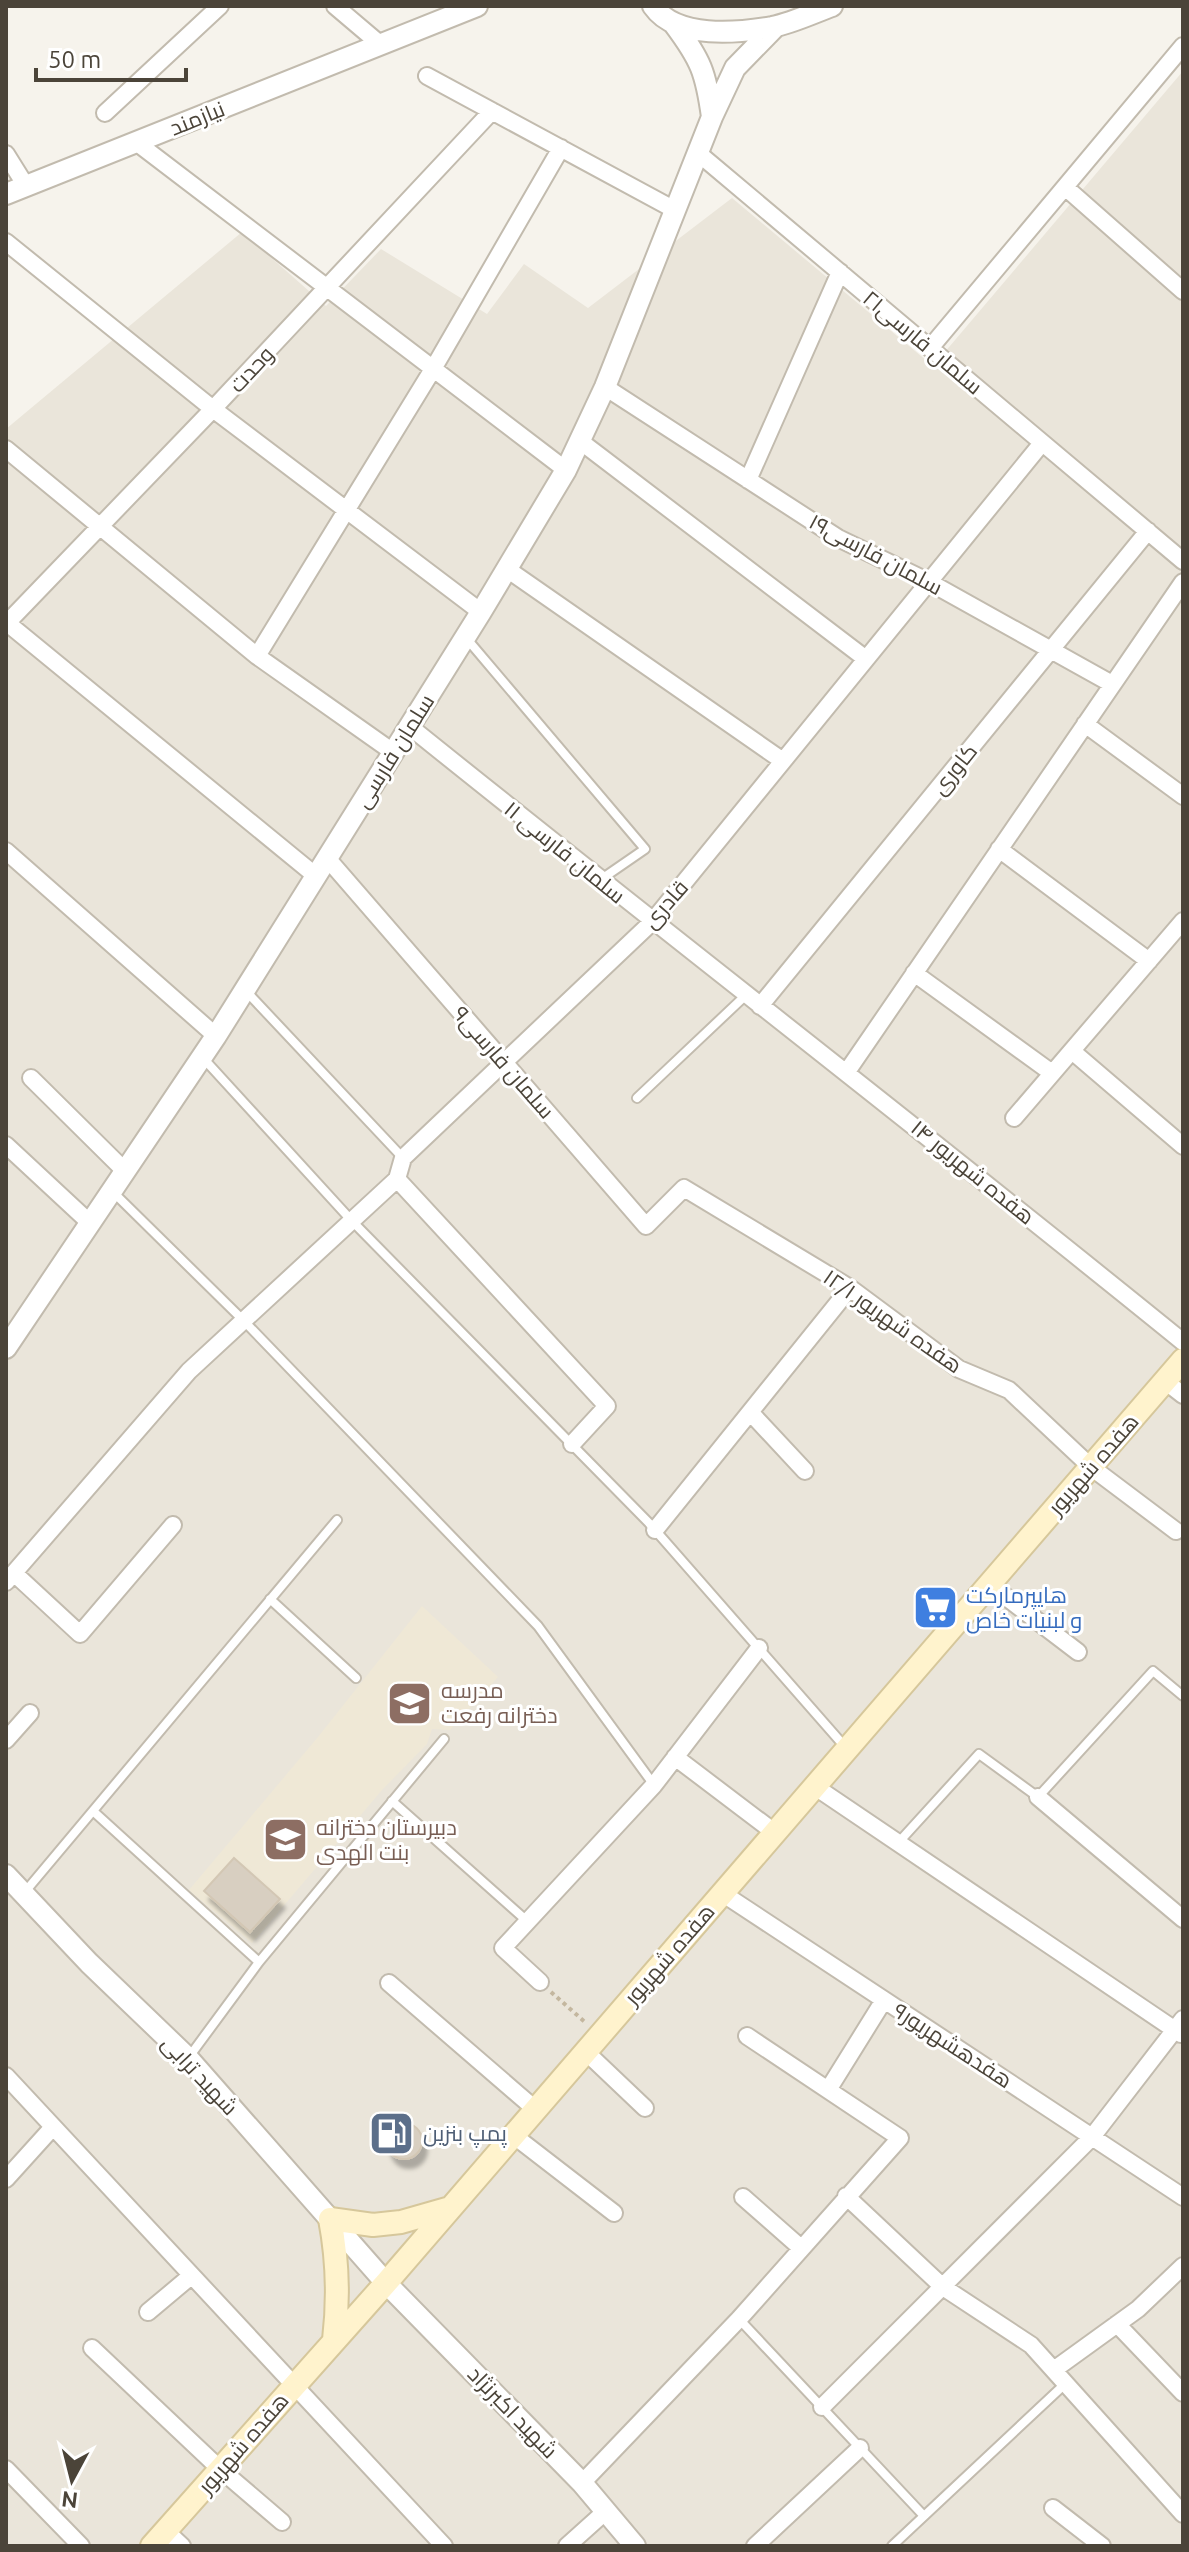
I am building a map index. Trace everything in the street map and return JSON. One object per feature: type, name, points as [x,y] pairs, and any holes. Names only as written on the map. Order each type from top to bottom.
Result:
[{"type":"main road","name":"هفده شهریور","points":[[166,2541],[220,2469],[386,2283],[1183,1360]]},
{"type":"main road","points":[[334,2340],[338,2286],[330,2219],[373,2225],[401,2222],[450,2208]]},
{"type":"street","points":[[105,113],[220,6]]},
{"type":"street","points":[[335,6],[381,45]]},
{"type":"street","name":"نیازمند","points":[[6,194],[477,6]]},
{"type":"street","points":[[674,24],[695,29],[735,31],[775,27],[832,6]]},
{"type":"street","points":[[652,7],[674,24],[697,54],[708,85],[712,117]]},
{"type":"street","name":"سلمان فارسی","points":[[6,1348],[216,1036],[566,470],[605,387],[712,117],[735,68],[775,27]]},
{"type":"street","points":[[930,348],[1183,46]]},
{"type":"street","points":[[427,76],[675,210]]},
{"type":"street","name":"وحدت","points":[[6,623],[213,409],[492,111]]},
{"type":"street","points":[[136,142],[566,470]]},
{"type":"street","points":[[257,656],[433,369],[561,148]]},
{"type":"street","name":"سلمان فارسی۲۱","points":[[698,153],[1183,561]]},
{"type":"street","points":[[6,154],[26,186]]},
{"type":"street","points":[[1065,187],[1183,291]]},
{"type":"street","points":[[6,242],[213,409],[481,612]]},
{"type":"street","points":[[748,480],[840,272]]},
{"type":"street","name":"سلمان فارسی۱۹","points":[[605,387],[838,538],[929,582],[1112,684]]},
{"type":"street","points":[[580,441],[866,659]]},
{"type":"street","name":"قادری","points":[[403,1158],[652,922],[1042,443]]},
{"type":"street","points":[[6,449],[257,656],[393,752]]},
{"type":"street","name":"کاوری","points":[[760,1006],[1148,531]]},
{"type":"street","points":[[507,569],[783,761]]},
{"type":"street","points":[[846,1073],[1183,582]]},
{"type":"street","points":[[6,623],[316,876]]},
{"type":"street","points":[[1085,724],[1183,796]]},
{"type":"street","name":"سلمان فارسی ۱۱","points":[[409,726],[760,1006]]},
{"type":"street","points":[[999,849],[1149,961]]},
{"type":"street","points":[[6,851],[216,1036]]},
{"type":"street","name":"سلمان فارسی۹","points":[[327,858],[646,1226],[684,1188]]},
{"type":"street","points":[[1014,1118],[1183,921]]},
{"type":"street","points":[[914,973],[1052,1073]]},
{"type":"street","name":"هفده شهریور ۱۴","points":[[760,1006],[956,1158],[1183,1342]]},
{"type":"street","points":[[1072,1051],[1183,1146]]},
{"type":"street","points":[[31,1078],[125,1171]]},
{"type":"street","points":[[6,1145],[90,1223]]},
{"type":"street","points":[[173,1525],[80,1634],[10,1578],[189,1371],[397,1179],[403,1158]]},
{"type":"street","points":[[397,1179],[607,1406],[572,1444]]},
{"type":"street","name":"هفده شهریور ۱۲/۱","points":[[684,1188],[850,1288],[959,1369],[1009,1390],[1091,1467],[1176,1531]]},
{"type":"street","points":[[655,1530],[850,1288]]},
{"type":"street","points":[[1165,1381],[1183,1395]]},
{"type":"street","points":[[750,1412],[805,1471]]},
{"type":"street","points":[[989,1584],[1078,1652]]},
{"type":"street","points":[[540,1982],[503,1948],[654,1785],[759,1648]]},
{"type":"street","points":[[6,1740],[30,1713]]},
{"type":"street","points":[[675,1757],[774,1832]]},
{"type":"street","points":[[814,1786],[1180,2028],[1092,2137],[822,2407]]},
{"type":"street","points":[[1038,1797],[1183,1919]]},
{"type":"street","name":"شهید ترابی","points":[[6,1875],[89,1963],[188,2058],[386,2283]]},
{"type":"street","name":"هفدهشهریور۹","points":[[722,1893],[1183,2197]]},
{"type":"street","points":[[389,1983],[535,2109]]},
{"type":"street","points":[[828,2090],[884,2000]]},
{"type":"street","points":[[582,2483],[739,2319],[900,2138],[747,2036]]},
{"type":"street","points":[[592,2043],[645,2108]]},
{"type":"street","points":[[6,2076],[444,2546]]},
{"type":"street","points":[[6,2179],[53,2127]]},
{"type":"street","points":[[513,2135],[614,2213]]},
{"type":"street","points":[[846,2196],[943,2287],[1031,2345],[1183,2514]]},
{"type":"street","points":[[743,2197],[801,2248]]},
{"type":"street","points":[[1055,2369],[1138,2309],[1183,2266]]},
{"type":"street","points":[[148,2312],[191,2276]]},
{"type":"street","name":"شهید اکبرنژاد","points":[[386,2283],[582,2483],[635,2546]]},
{"type":"street","points":[[1117,2324],[1183,2393]]},
{"type":"street","points":[[92,2348],[220,2469],[282,2522]]},
{"type":"street","points":[[755,2546],[860,2448]]},
{"type":"street","points":[[6,2469],[81,2546]]},
{"type":"street","points":[[1053,2508],[1102,2546]]},
{"type":"street","points":[[567,2546],[606,2511]]},
{"type":"lane","points":[[465,637],[645,849],[600,880]]},
{"type":"lane","points":[[245,989],[403,1158]]},
{"type":"lane","points":[[637,1098],[746,995]]},
{"type":"lane","points":[[202,1057],[352,1221],[655,1530],[847,1748]]},
{"type":"lane","points":[[112,1191],[244,1321],[538,1626],[654,1785]]},
{"type":"lane","points":[[23,1894],[337,1520]]},
{"type":"lane","points":[[270,1599],[356,1678]]},
{"type":"lane","points":[[898,1843],[979,1754],[1038,1797],[1153,1671],[1183,1696]]},
{"type":"lane","points":[[188,2058],[259,1962],[444,1739]]},
{"type":"lane","points":[[392,1801],[527,1921]]},
{"type":"lane","points":[[93,1811],[259,1962]]},
{"type":"lane","points":[[739,2319],[924,2516]]},
{"type":"lane","points":[[892,2546],[1067,2383]]},
{"type":"path","points":[[540,1982],[592,2043]]},
{"type":"shaded area","points":[[1183,71],[1183,2546],[6,2546],[6,429],[242,232],[326,306],[381,249],[487,314],[524,264],[588,308],[732,198],[933,366]]},
{"type":"shaded area","points":[[422,1606],[498,1677],[450,1730],[432,1729],[427,1744],[382,1790],[252,1943],[189,1890],[318,1737]]},
{"type":"building","points":[[234,1858],[280,1899],[250,1932],[204,1891]]},
{"type":"building","points":[[404,2123],[417,2128],[422,2141],[417,2154],[404,2159],[391,2154],[386,2141],[391,2128]]},
{"type":"place","name":"هایپرمارکت و لبنیات خاص","points":[[935,1608]]},
{"type":"place","name":"مدرسه دخترانه رفعت","points":[[410,1703]]},
{"type":"place","name":"دبیرستان دخترانه بنت الهدی","points":[[285,1840]]},
{"type":"place","name":"پمپ بنزین","points":[[392,2133]]}]
